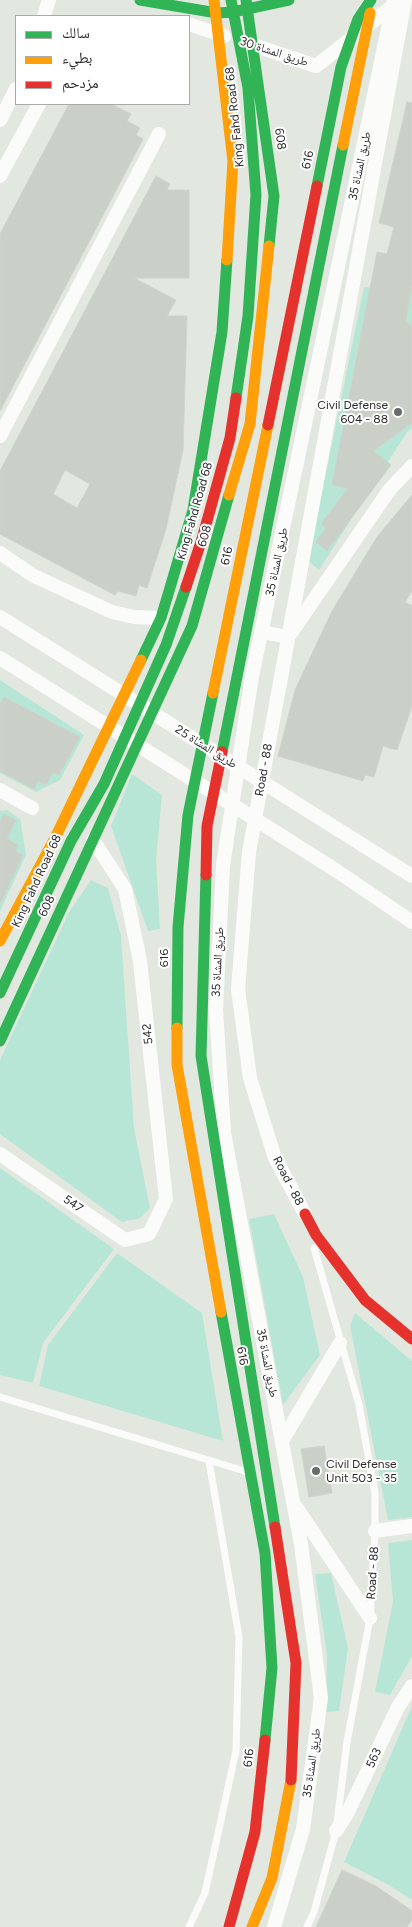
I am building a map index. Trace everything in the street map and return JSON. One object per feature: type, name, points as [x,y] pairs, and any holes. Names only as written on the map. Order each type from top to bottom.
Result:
[{"type":"main road","points":[[140,0],[216,13],[233,12],[247,4],[289,0]]},
{"type":"main road","name":"King Fahd Road 68","points":[[0,941],[56,836],[161,618],[193,510],[222,332],[233,161],[214,0]]},
{"type":"main road","name":"King Fahd Road 68","points":[[0,993],[71,841],[104,784],[166,645],[202,539],[230,438],[248,316],[256,195],[248,88],[231,0]]},
{"type":"main road","name":"616","points":[[229,1927],[255,1832],[272,1668],[265,1553],[248,1472],[178,1065],[178,927],[188,815],[341,67],[358,19],[372,0]]},
{"type":"main road","name":"616","points":[[252,1927],[272,1878],[292,1772],[296,1663],[201,1056],[207,826],[372,0]]},
{"type":"main road","name":"608","points":[[0,1041],[192,626],[250,424],[274,196],[247,4]]},
{"type":"main road","points":[[305,1214],[316,1235],[365,1300],[412,1338]]},
{"type":"street","points":[[44,15],[50,0]]},
{"type":"street","points":[[173,0],[179,15]]},
{"type":"street","name":"طريق المشاة 35","points":[[274,1927],[303,1829],[320,1698],[301,1544],[224,1133],[216,1010],[223,865],[252,676],[394,0]]},
{"type":"street","name":"طريق المشاة 30","points":[[190,24],[316,66],[399,0]]},
{"type":"street","points":[[262,632],[288,637],[405,0]]},
{"type":"street","points":[[0,120],[15,91]]},
{"type":"street","points":[[0,176],[38,105]]},
{"type":"street","points":[[0,436],[159,134]]},
{"type":"street","name":"Road - 88","points":[[305,1214],[276,1158],[250,1078],[238,989],[250,852],[288,637],[390,489],[412,466]]},
{"type":"street","points":[[0,553],[34,576],[112,612],[134,617],[161,618]]},
{"type":"street","name":"طريق المشاة 25","points":[[0,617],[412,876]]},
{"type":"street","points":[[0,658],[337,871],[412,922]]},
{"type":"street","points":[[0,790],[32,808]]},
{"type":"street","name":"542","points":[[93,840],[125,889],[140,961],[166,1199],[149,1234]]},
{"type":"street","name":"547","points":[[0,1154],[125,1240],[149,1234]]},
{"type":"street","points":[[282,1442],[340,1343]]},
{"type":"street","points":[[293,1503],[370,1618]]},
{"type":"street","points":[[375,1531],[412,1526]]},
{"type":"street","name":"563","points":[[336,1831],[347,1814],[398,1707],[412,1686]]},
{"type":"lane","name":"Road - 88","points":[[305,1214],[359,1405],[374,1493],[375,1531],[370,1618],[347,1742],[336,1831],[314,1912],[306,1927]]},
{"type":"lane","points":[[0,1397],[248,1472]]},
{"type":"lane","points":[[189,1927],[205,1893],[236,1751],[239,1637],[209,1461]]},
{"type":"green space","points":[[412,285],[412,428],[407,432],[319,570],[308,561],[364,287],[407,291]]},
{"type":"green space","points":[[0,680],[84,735],[60,780],[36,792],[0,773]]},
{"type":"green space","points":[[132,774],[162,795],[156,860],[160,929],[148,931],[111,826]]},
{"type":"green space","points":[[7,810],[20,819],[26,855],[0,911],[0,811]]},
{"type":"green space","points":[[91,880],[108,888],[121,936],[134,1128],[150,1208],[140,1218],[122,1222],[0,1134],[0,1060],[69,912]]},
{"type":"green space","points":[[0,1168],[114,1249],[43,1343],[33,1383],[0,1375]]},
{"type":"green space","points":[[274,1214],[303,1277],[320,1355],[283,1405],[249,1219]]},
{"type":"green space","points":[[117,1253],[202,1313],[223,1441],[39,1386],[48,1345]]},
{"type":"green space","points":[[355,1313],[412,1361],[412,1517],[388,1520],[350,1326]]},
{"type":"green space","points":[[412,1540],[412,1656],[390,1695],[375,1692],[393,1601],[388,1543]]},
{"type":"green space","points":[[331,1573],[348,1648],[339,1711],[326,1712],[327,1655],[315,1574]]},
{"type":"green space","points":[[412,1706],[412,1900],[389,1885],[344,1862]]},
{"type":"building","points":[[407,102],[412,103],[412,285],[406,320],[412,328],[412,423],[373,451],[391,465],[327,551],[316,542],[326,528],[321,524],[348,488],[332,485],[377,252],[387,254],[394,227],[379,223]]},
{"type":"building","points":[[68,105],[113,105],[131,114],[127,121],[140,128],[136,135],[143,139],[0,411],[0,234]]},
{"type":"building","points":[[156,176],[170,184],[167,190],[189,190],[189,278],[134,278],[176,300],[167,316],[187,316],[183,450],[166,529],[147,588],[139,585],[136,596],[118,591],[115,595],[0,534],[0,471]],"holes":[[[65,470],[90,484],[77,508],[53,494]]]},
{"type":"building","points":[[412,495],[412,591],[405,602],[412,606],[412,706],[397,750],[383,746],[374,777],[365,775],[363,781],[278,756],[295,690],[332,611],[377,537]]},
{"type":"building","points":[[4,697],[80,737],[59,775],[53,772],[46,785],[38,781],[34,789],[0,771],[0,704]]},
{"type":"building","points":[[4,814],[16,820],[7,839],[18,845],[15,851],[23,855],[0,904],[0,822]]},
{"type":"building","name":"Civil Defense Unit 503 - 35","points":[[324,1446],[332,1493],[309,1497],[301,1449]]},
{"type":"building","points":[[342,1870],[376,1886],[412,1911],[412,1920],[407,1927],[316,1927]]},
{"type":"traffic: fast","points":[[140,0],[217,13],[233,12],[289,0]]},
{"type":"traffic: fast","points":[[231,0],[248,88],[256,195],[248,316],[236,398]]},
{"type":"traffic: fast","points":[[246,0],[274,196],[269,246]]},
{"type":"traffic: fast","points":[[317,186],[341,67],[358,19],[371,0]]},
{"type":"traffic: fast","points":[[222,752],[343,145]]},
{"type":"traffic: fast","points":[[141,660],[161,618],[193,510],[222,332],[227,260]]},
{"type":"traffic: fast","points":[[0,1041],[192,626],[229,495]]},
{"type":"traffic: fast","points":[[0,993],[71,841],[104,784],[166,645],[186,587]]},
{"type":"traffic: fast","points":[[177,1028],[178,927],[188,815],[213,693]]},
{"type":"traffic: fast","points":[[206,875],[201,1056],[275,1527]]},
{"type":"traffic: fast","points":[[221,1312],[265,1553],[272,1668],[265,1740]]},
{"type":"traffic: slow","points":[[214,0],[233,161],[227,260]]},
{"type":"traffic: slow","points":[[343,145],[370,13]]},
{"type":"traffic: slow","points":[[229,495],[250,424],[269,246]]},
{"type":"traffic: slow","points":[[213,693],[268,425]]},
{"type":"traffic: slow","points":[[0,941],[56,836],[141,660]]},
{"type":"traffic: slow","points":[[177,1028],[177,1065],[221,1312]]},
{"type":"traffic: slow","points":[[252,1927],[272,1878],[291,1780]]},
{"type":"traffic: jam","points":[[268,425],[317,186]]},
{"type":"traffic: jam","points":[[186,587],[202,539],[230,438],[236,398]]},
{"type":"traffic: jam","points":[[206,875],[207,826],[222,752]]},
{"type":"traffic: jam","points":[[305,1214],[316,1235],[365,1300],[412,1339]]},
{"type":"traffic: jam","points":[[275,1527],[296,1663],[291,1780]]},
{"type":"traffic: jam","points":[[229,1927],[255,1832],[265,1740]]},
{"type":"place","name":"Civil Defense 604 - 88","points":[[398,412]]},
{"type":"place","name":"Civil Defense Unit 503 - 35","points":[[316,1471]]}]
